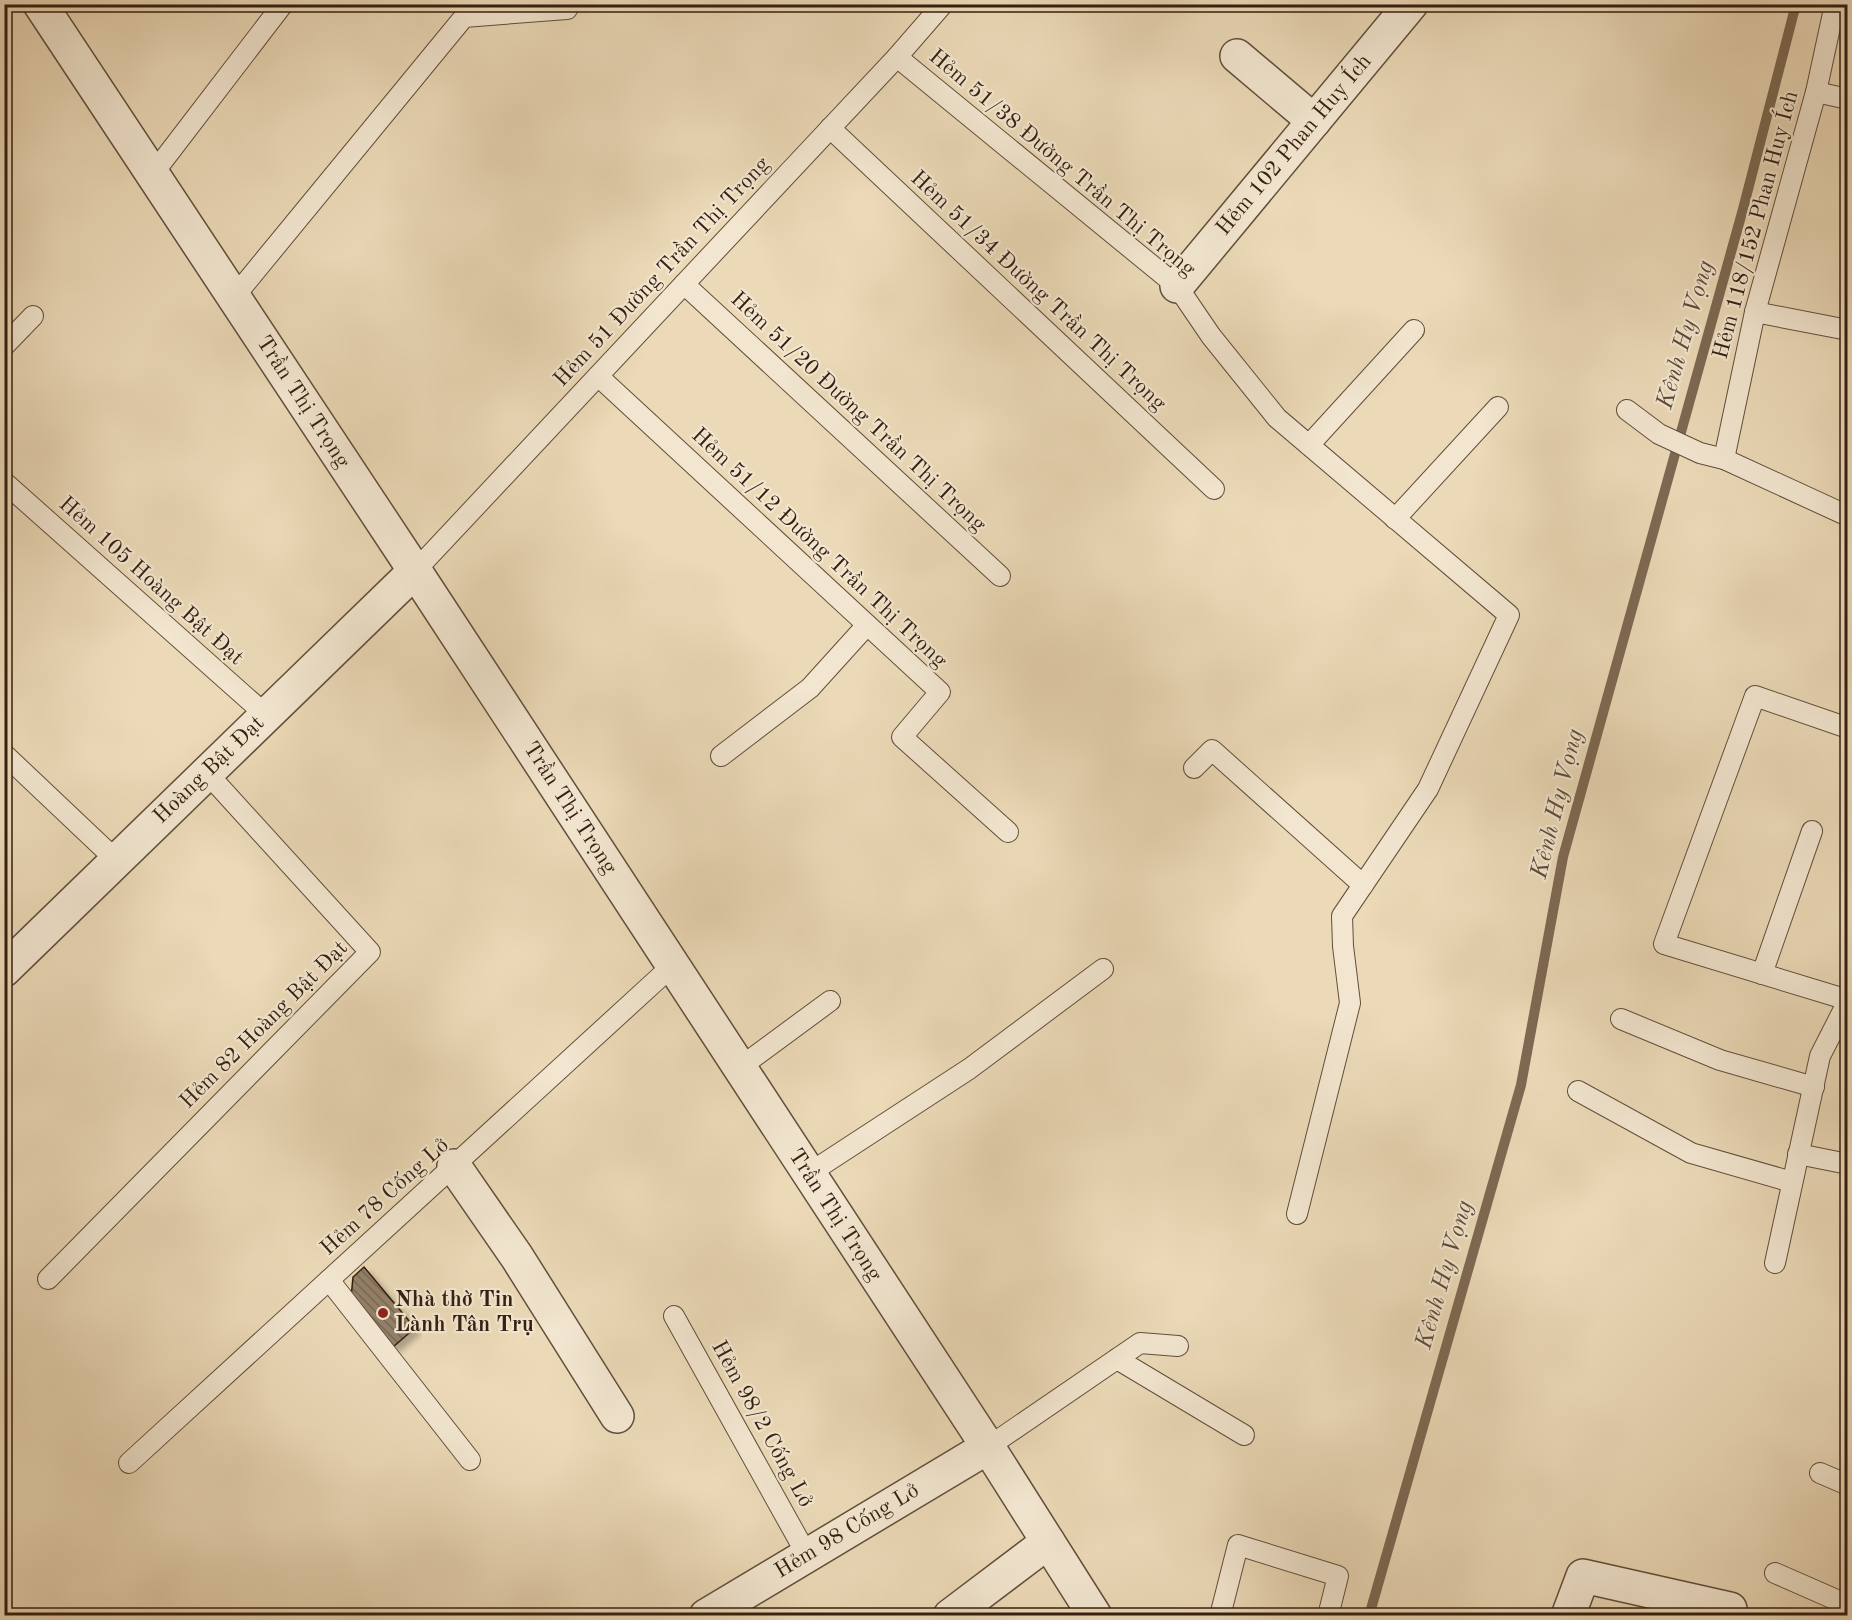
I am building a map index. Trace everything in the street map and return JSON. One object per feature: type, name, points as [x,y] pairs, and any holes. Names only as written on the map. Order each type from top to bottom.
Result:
[{"type":"street","name":"Trần Thị Trọng","points":[[40,4],[415,571],[1095,1616]]},
{"type":"street","name":"Hẻm 102 Phan Huy Ích","points":[[1177,286],[1411,4]]},
{"type":"street","points":[[1237,56],[1314,121]]},
{"type":"street","name":"Hoàng Bật Đạt","points":[[4,970],[415,571]]},
{"type":"street","points":[[454,1166],[517,1257],[617,1416]]},
{"type":"street","name":"Hẻm 98 Cống Lở","points":[[706,1616],[987,1447]]},
{"type":"street","points":[[950,1616],[1048,1542]]},
{"type":"street","points":[[1568,1616],[1583,1576],[1730,1609]]},
{"type":"lane","points":[[152,175],[283,4]]},
{"type":"lane","points":[[234,297],[464,17],[567,9],[570,4]]},
{"type":"lane","name":"Hẻm 51 Đường Trần Thị Trọng","points":[[415,571],[897,57],[943,4]]},
{"type":"lane","name":"Hẻm 118/152 Phan Huy Ích","points":[[1724,459],[1755,312],[1816,92],[1835,4]]},
{"type":"lane","name":"Hẻm 51/38 Đường Trần Thị Trọng","points":[[897,57],[1177,286],[1211,336],[1276,418],[1509,615],[1428,789],[1342,916],[1342,946],[1350,1003],[1297,1214]]},
{"type":"lane","points":[[1816,92],[1848,99]]},
{"type":"lane","name":"Hẻm 51/34 Đường Trần Thị Trọng","points":[[830,128],[1214,489]]},
{"type":"lane","name":"Hẻm 51/20 Đường Trần Thị Trọng","points":[[684,284],[1000,576]]},
{"type":"lane","points":[[1755,312],[1848,330]]},
{"type":"lane","points":[[4,346],[33,316]]},
{"type":"lane","points":[[1309,445],[1414,330]]},
{"type":"lane","name":"Hẻm 51/12 Đường Trần Thị Trọng","points":[[598,376],[940,692],[902,737],[1008,832]]},
{"type":"lane","points":[[1395,519],[1498,407]]},
{"type":"lane","points":[[1627,410],[1659,434],[1700,453],[1724,459],[1848,516]]},
{"type":"lane","name":"Hẻm 105 Hoàng Bật Đạt","points":[[4,482],[266,715]]},
{"type":"lane","points":[[721,756],[810,688],[867,625]]},
{"type":"lane","points":[[1775,1263],[1820,1056],[1848,1001],[1664,944],[1755,696],[1848,728]]},
{"type":"lane","points":[[1194,768],[1212,750],[1364,885]]},
{"type":"lane","points":[[4,754],[116,860]]},
{"type":"lane","name":"Hẻm 82 Hoàng Bật Đạt","points":[[48,1279],[370,952],[207,773]]},
{"type":"lane","points":[[1762,974],[1812,831]]},
{"type":"lane","name":"Hẻm 78 Cống Lở","points":[[129,1463],[672,966]]},
{"type":"lane","points":[[808,1174],[969,1069],[1103,969]]},
{"type":"lane","points":[[739,1068],[830,1001]]},
{"type":"lane","points":[[1621,1019],[1720,1060],[1814,1087]]},
{"type":"lane","points":[[1578,1091],[1691,1153],[1792,1182]]},
{"type":"lane","points":[[1798,1154],[1848,1164]]},
{"type":"lane","points":[[329,1280],[470,1460]]},
{"type":"lane","name":"Hẻm 98/2 Cống Lở","points":[[674,1316],[807,1555]]},
{"type":"lane","points":[[987,1447],[1140,1343],[1178,1346]]},
{"type":"lane","points":[[1118,1359],[1244,1436]]},
{"type":"lane","points":[[1820,1473],[1848,1485]]},
{"type":"lane","points":[[1220,1616],[1238,1545],[1338,1576],[1328,1616]]},
{"type":"lane","points":[[1775,1573],[1848,1605]]},
{"type":"building","name":"Nhà thờ Tin Lành Tân Trụ","points":[[364,1267],[415,1328],[393,1347],[351,1298],[353,1277]]},
{"type":"waterway","name":"Kênh Hy Vọng","points":[[1369,1616],[1521,1085],[1563,857],[1743,209],[1796,4]]},
{"type":"place","name":"Nhà thờ Tin Lành Tân Trụ","points":[[383,1313]]}]
